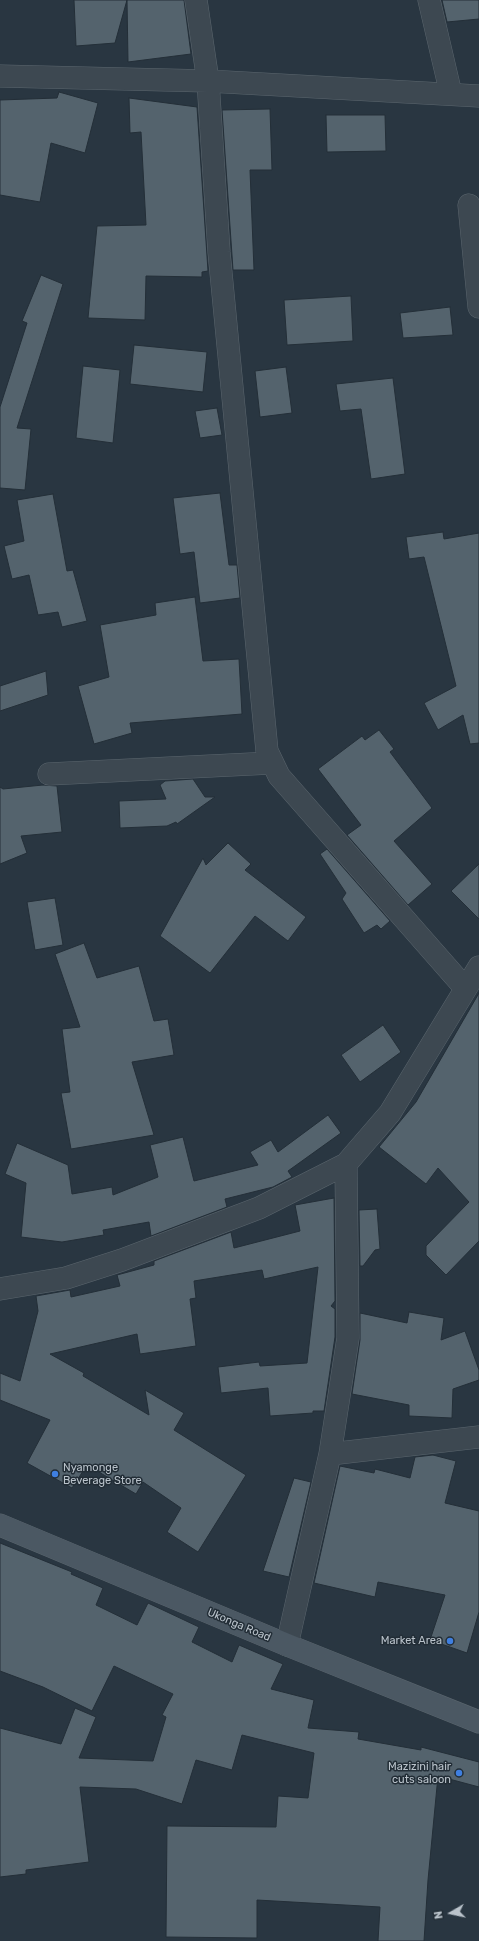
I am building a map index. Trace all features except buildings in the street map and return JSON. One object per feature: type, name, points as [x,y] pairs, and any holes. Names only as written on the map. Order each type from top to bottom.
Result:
[{"type":"street","points":[[196,0],[208,81],[220,260],[267,751],[271,763],[279,776],[465,988]]},
{"type":"street","points":[[429,0],[451,94]]},
{"type":"street","points":[[0,76],[208,81],[479,96]]},
{"type":"street","points":[[469,205],[479,307]]},
{"type":"street","points":[[49,774],[271,763]]},
{"type":"street","points":[[0,1289],[66,1278],[122,1260],[259,1208],[346,1164],[390,1113],[479,967]]},
{"type":"street","points":[[287,1645],[330,1454],[348,1338],[346,1164]]},
{"type":"street","points":[[330,1454],[479,1438]]},
{"type":"street","name":"Ukonga Road","points":[[0,1525],[287,1645],[479,1722]]},
{"type":"place","name":"Nyamonge Beverage Store","points":[[55,1474]]},
{"type":"place","name":"Market Area","points":[[450,1641]]},
{"type":"place","name":"Mazizini hair cuts saloon","points":[[459,1773]]}]
